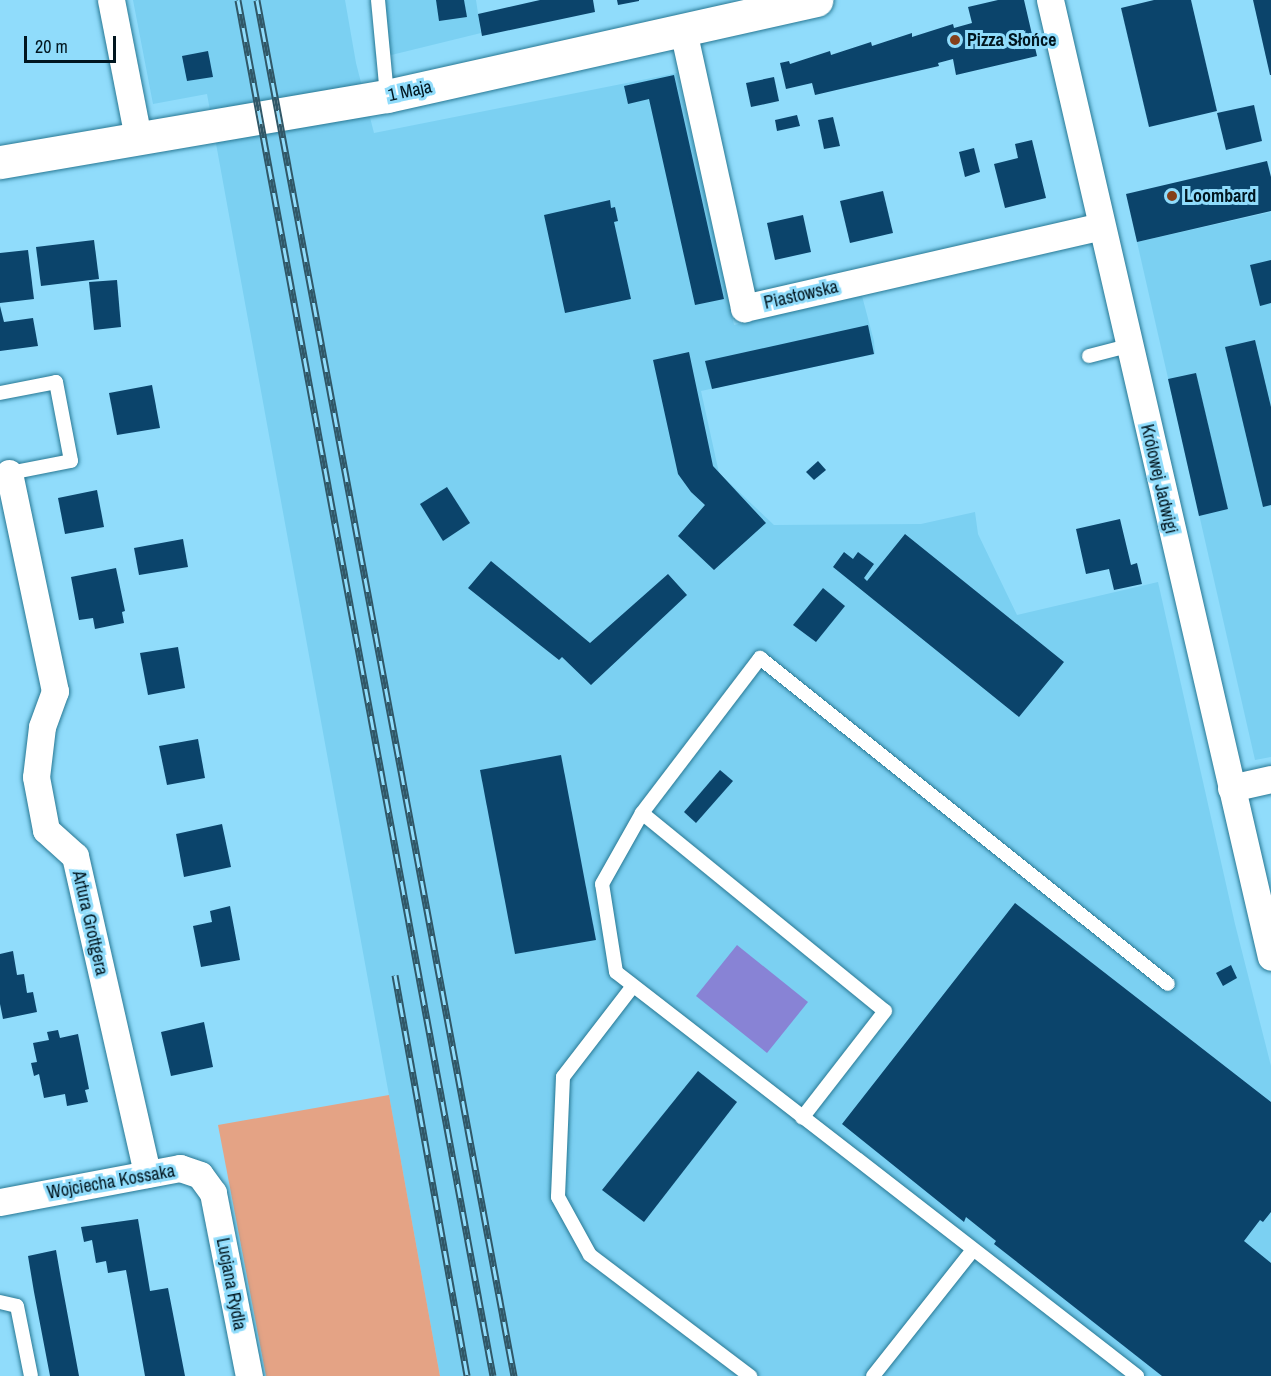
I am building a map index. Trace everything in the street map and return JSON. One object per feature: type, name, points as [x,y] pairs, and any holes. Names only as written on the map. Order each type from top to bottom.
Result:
[{"type":"street","points":[[111,0],[138,137]]},
{"type":"street","name":"1 Maja","points":[[0,162],[387,96],[683,30],[737,9],[816,0]]},
{"type":"street","name":"Królowej Jadwigi","points":[[1050,0],[1231,788],[1262,890],[1271,957]]},
{"type":"street","name":"Piastowska","points":[[683,30],[744,308],[1101,226]]},
{"type":"street","name":"Artura Grottgera","points":[[4,474],[55,691],[42,727],[36,777],[46,830],[75,856],[147,1174]]},
{"type":"street","points":[[1231,788],[1271,779]]},
{"type":"street","name":"Wojciecha Kossaka","points":[[0,1202],[180,1168],[200,1175],[213,1193]]},
{"type":"street","name":"Lucjana Rydla","points":[[213,1193],[249,1376]]},
{"type":"lane","points":[[378,0],[387,96]]},
{"type":"lane","points":[[1089,356],[1128,346]]},
{"type":"lane","name":"Artura Grottgera","points":[[0,393],[56,382],[71,461],[4,474]]},
{"type":"lane","points":[[1137,1376],[972,1251],[616,972],[602,884],[642,813],[760,657],[1168,984]]},
{"type":"lane","points":[[642,813],[885,1011],[802,1118]]},
{"type":"lane","points":[[633,986],[563,1077],[558,1197],[590,1255],[750,1376]]},
{"type":"lane","points":[[873,1376],[972,1251]]},
{"type":"lane","points":[[0,1302],[17,1306],[31,1376]]},
{"type":"shaded area","points":[[133,0],[345,0],[356,63],[374,133],[677,73],[734,325],[862,296],[874,341],[875,354],[701,391],[719,473],[774,525],[921,524],[975,512],[978,534],[1017,615],[1158,582],[1235,924],[1271,1066],[1271,1376],[440,1376],[207,94],[153,104]]},
{"type":"shaded area","points":[[372,0],[476,0],[481,33],[375,59]]},
{"type":"shaded area","points":[[1271,212],[1271,757],[1255,760],[1137,242]]},
{"type":"shaded area","points":[[737,945],[808,1002],[767,1053],[696,996]]},
{"type":"shaded area","points":[[389,1095],[440,1376],[266,1376],[218,1125]]},
{"type":"building","points":[[436,0],[464,0],[467,17],[439,21]]},
{"type":"building","points":[[540,0],[593,0],[595,12],[482,36],[478,14]]},
{"type":"building","points":[[617,0],[639,0],[639,1],[618,5]]},
{"type":"building","points":[[998,0],[1024,0],[1037,56],[956,75],[953,59],[938,63],[939,66],[815,95],[812,83],[786,89],[780,63],[789,61],[790,64],[830,51],[831,55],[871,42],[872,46],[912,33],[912,37],[953,24],[954,28],[972,23],[968,7]]},
{"type":"building","points":[[1154,0],[1191,0],[1217,111],[1149,127],[1121,8]]},
{"type":"building","points":[[1253,0],[1271,0],[1271,75],[1270,75]]},
{"type":"building","points":[[208,51],[213,77],[187,81],[182,56]]},
{"type":"building","points":[[674,75],[724,299],[695,305],[649,99],[628,104],[624,86]]},
{"type":"building","points":[[774,77],[779,101],[751,107],[746,83]]},
{"type":"building","points":[[1254,105],[1262,141],[1226,150],[1217,113]]},
{"type":"building","points":[[797,115],[800,126],[777,131],[775,120]]},
{"type":"building","points":[[833,117],[840,146],[824,149],[818,120]]},
{"type":"building","points":[[1032,140],[1046,198],[1005,208],[994,164],[1018,158],[1015,144]]},
{"type":"building","points":[[974,148],[980,172],[965,177],[959,152]]},
{"type":"building","points":[[1267,161],[1271,177],[1271,211],[1137,242],[1126,194]]},
{"type":"building","points":[[883,191],[893,233],[850,243],[840,201]]},
{"type":"building","points":[[610,200],[611,208],[615,207],[618,221],[614,222],[631,299],[565,313],[544,215]]},
{"type":"building","points":[[803,215],[811,252],[775,260],[767,223]]},
{"type":"building","points":[[94,240],[99,279],[41,286],[36,247]]},
{"type":"building","points":[[28,250],[34,299],[0,303],[0,253]]},
{"type":"building","points":[[1271,260],[1271,303],[1260,306],[1250,265]]},
{"type":"building","points":[[117,280],[121,327],[94,330],[89,282]]},
{"type":"building","points":[[0,306],[4,322],[33,318],[38,346],[0,351]]},
{"type":"building","points":[[868,325],[874,354],[712,389],[705,361]]},
{"type":"building","points":[[1255,340],[1271,407],[1271,505],[1263,507],[1225,347]]},
{"type":"building","points":[[689,352],[713,466],[766,523],[714,570],[678,536],[705,505],[691,492],[678,474],[653,360]]},
{"type":"building","points":[[1196,373],[1228,509],[1199,516],[1168,379]]},
{"type":"building","points":[[152,385],[160,428],[117,435],[109,393]]},
{"type":"building","points":[[818,461],[826,470],[814,480],[806,472]]},
{"type":"building","points":[[447,487],[470,523],[443,541],[420,504]]},
{"type":"building","points":[[97,490],[104,527],[65,534],[58,498]]},
{"type":"building","points":[[1120,519],[1131,565],[1137,563],[1142,584],[1114,590],[1109,569],[1086,574],[1076,529]]},
{"type":"building","points":[[905,534],[1064,662],[1019,717],[833,567],[844,552],[853,559],[858,552],[874,564],[864,578],[867,581]]},
{"type":"building","points":[[183,539],[188,567],[139,575],[134,548]]},
{"type":"building","points":[[491,561],[590,643],[668,574],[687,595],[591,685],[562,657],[559,660],[468,588]]},
{"type":"building","points":[[116,568],[125,611],[122,612],[124,623],[95,629],[93,618],[79,620],[71,577]]},
{"type":"building","points":[[823,588],[845,606],[816,642],[793,625]]},
{"type":"building","points":[[178,647],[185,688],[148,695],[140,653]]},
{"type":"building","points":[[198,739],[205,778],[167,785],[159,746]]},
{"type":"building","points":[[561,755],[596,940],[515,954],[480,770]]},
{"type":"building","points":[[720,770],[733,781],[696,823],[684,812]]},
{"type":"building","points":[[222,824],[231,867],[184,877],[176,834]]},
{"type":"building","points":[[1015,903],[1271,1102],[1271,1212],[1263,1222],[1260,1220],[1244,1241],[1271,1263],[1271,1376],[1162,1376],[994,1244],[996,1241],[966,1217],[964,1222],[842,1124]]},
{"type":"building","points":[[230,906],[240,960],[201,967],[193,926],[212,922],[210,911]]},
{"type":"building","points":[[13,951],[17,975],[24,974],[27,993],[33,992],[37,1012],[3,1019],[0,1004],[0,954]]},
{"type":"building","points":[[1231,965],[1237,978],[1223,986],[1216,973]]},
{"type":"building","points":[[204,1022],[213,1067],[171,1076],[161,1032]]},
{"type":"building","points":[[58,1030],[60,1038],[78,1034],[89,1089],[85,1090],[88,1102],[67,1106],[65,1094],[44,1098],[39,1074],[34,1076],[31,1063],[37,1062],[33,1043],[49,1040],[47,1032]]},
{"type":"building","points":[[698,1071],[737,1102],[644,1222],[602,1190]]},
{"type":"building","points":[[138,1219],[150,1291],[168,1288],[185,1376],[145,1376],[126,1270],[108,1273],[106,1261],[96,1263],[92,1240],[84,1242],[81,1227]]},
{"type":"building","points":[[56,1250],[79,1376],[50,1376],[34,1292],[28,1256]]},
{"type":"railway","points":[[238,0],[493,1376]]},
{"type":"railway","points":[[257,0],[514,1376]]},
{"type":"railway","points":[[395,975],[467,1376]]},
{"type":"place","name":"Pizza Słońce","points":[[955,40]]},
{"type":"place","name":"Loombard","points":[[1172,196]]}]
